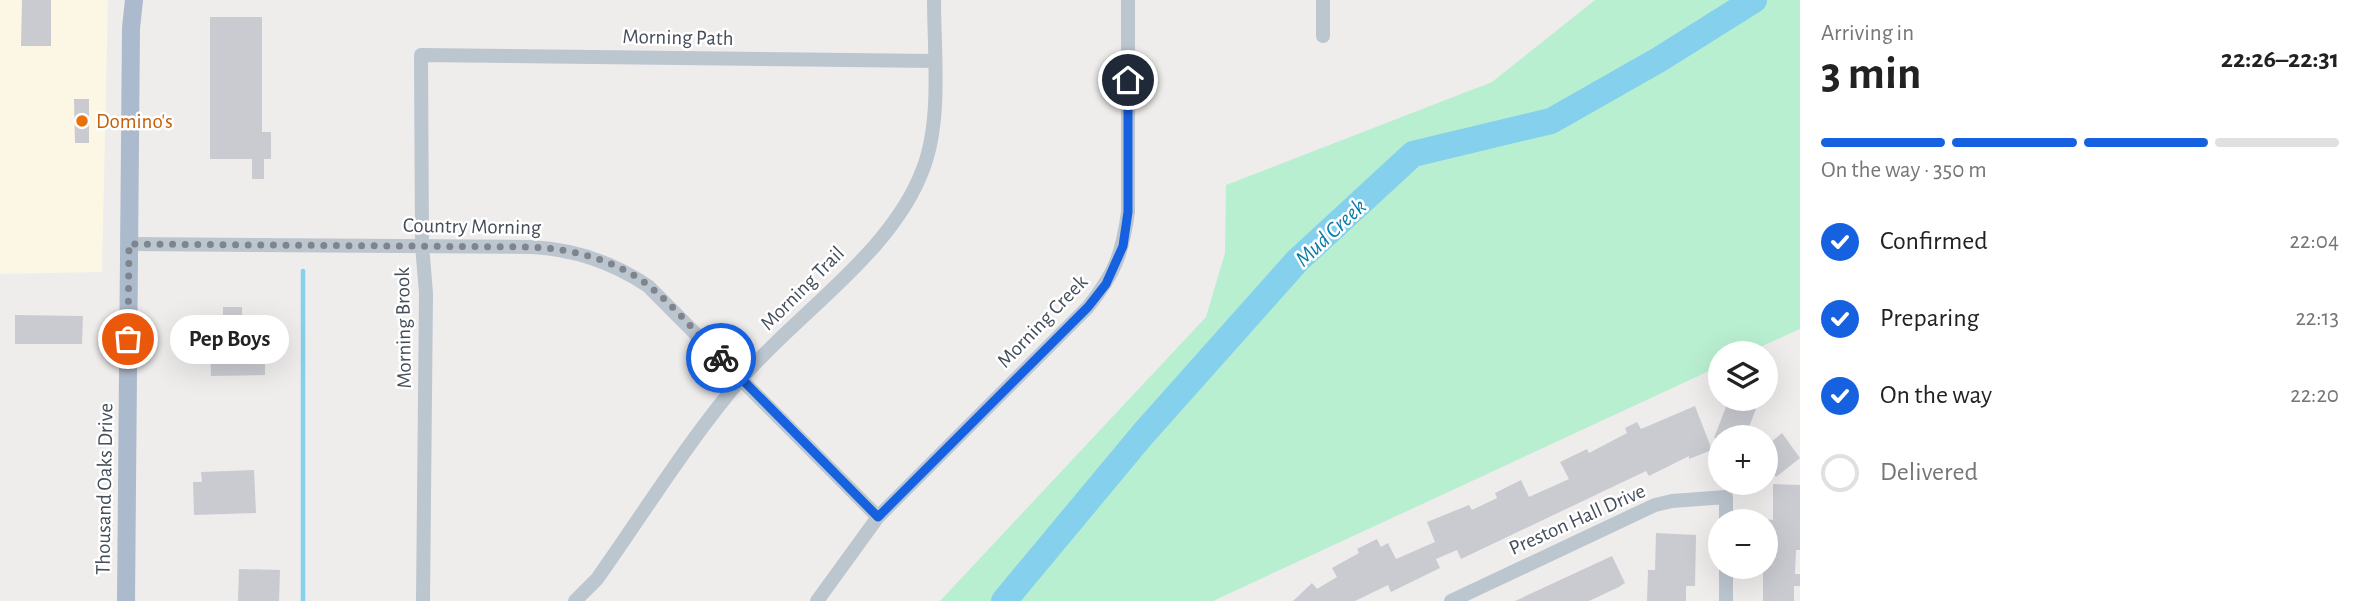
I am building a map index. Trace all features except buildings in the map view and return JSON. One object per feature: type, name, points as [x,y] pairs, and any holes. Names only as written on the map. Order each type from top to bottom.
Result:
[{"type":"main road","name":"Thousand Oaks Drive","points":[[126,601],[131,28],[134,0]]},
{"type":"street","name":"Morning Trail","points":[[575,601],[597,579],[741,379],[876,244],[907,204],[925,166],[935,110],[934,0]]},
{"type":"street","name":"Morning Creek","points":[[817,601],[878,517],[1088,307],[1113,272],[1123,246],[1128,212],[1128,0]]},
{"type":"street","points":[[1323,0],[1323,36]]},
{"type":"street","name":"Morning Path","points":[[421,55],[934,61]]},
{"type":"street","name":"Morning Brook","points":[[421,55],[422,245],[426,293],[423,601]]},
{"type":"street","name":"Country Morning","points":[[129,244],[552,248],[592,257],[648,286],[878,517]]},
{"type":"street","name":"Preston Hall Drive","points":[[1451,601],[1655,505],[1726,497],[1726,509]]},
{"type":"street","points":[[1726,579],[1726,601]]},
{"type":"shaded area","points":[[0,0],[108,0],[102,272],[0,274]]},
{"type":"green space","points":[[1595,0],[1800,0],[1800,329],[1774,341],[1708,341],[1708,372],[1213,601],[940,601],[1206,317],[1225,253],[1226,185],[1492,82]]},
{"type":"waterway","name":"Mud Creek","points":[[1004,601],[1143,434],[1297,261],[1413,154],[1551,121],[1660,59],[1754,0]]},
{"type":"waterway","points":[[303,271],[303,601]]},
{"type":"way so far","points":[[128,339],[129,244],[531,247],[573,251],[631,274],[648,286],[721,358]]},
{"type":"place","name":"Domino's","points":[[82,121]]},
{"type":"place","name":"Pep Boys","points":[[128,339]]},
{"type":"route","points":[[721,358],[878,517],[1088,307],[1113,272],[1123,246],[1128,212],[1128,80]]}]
